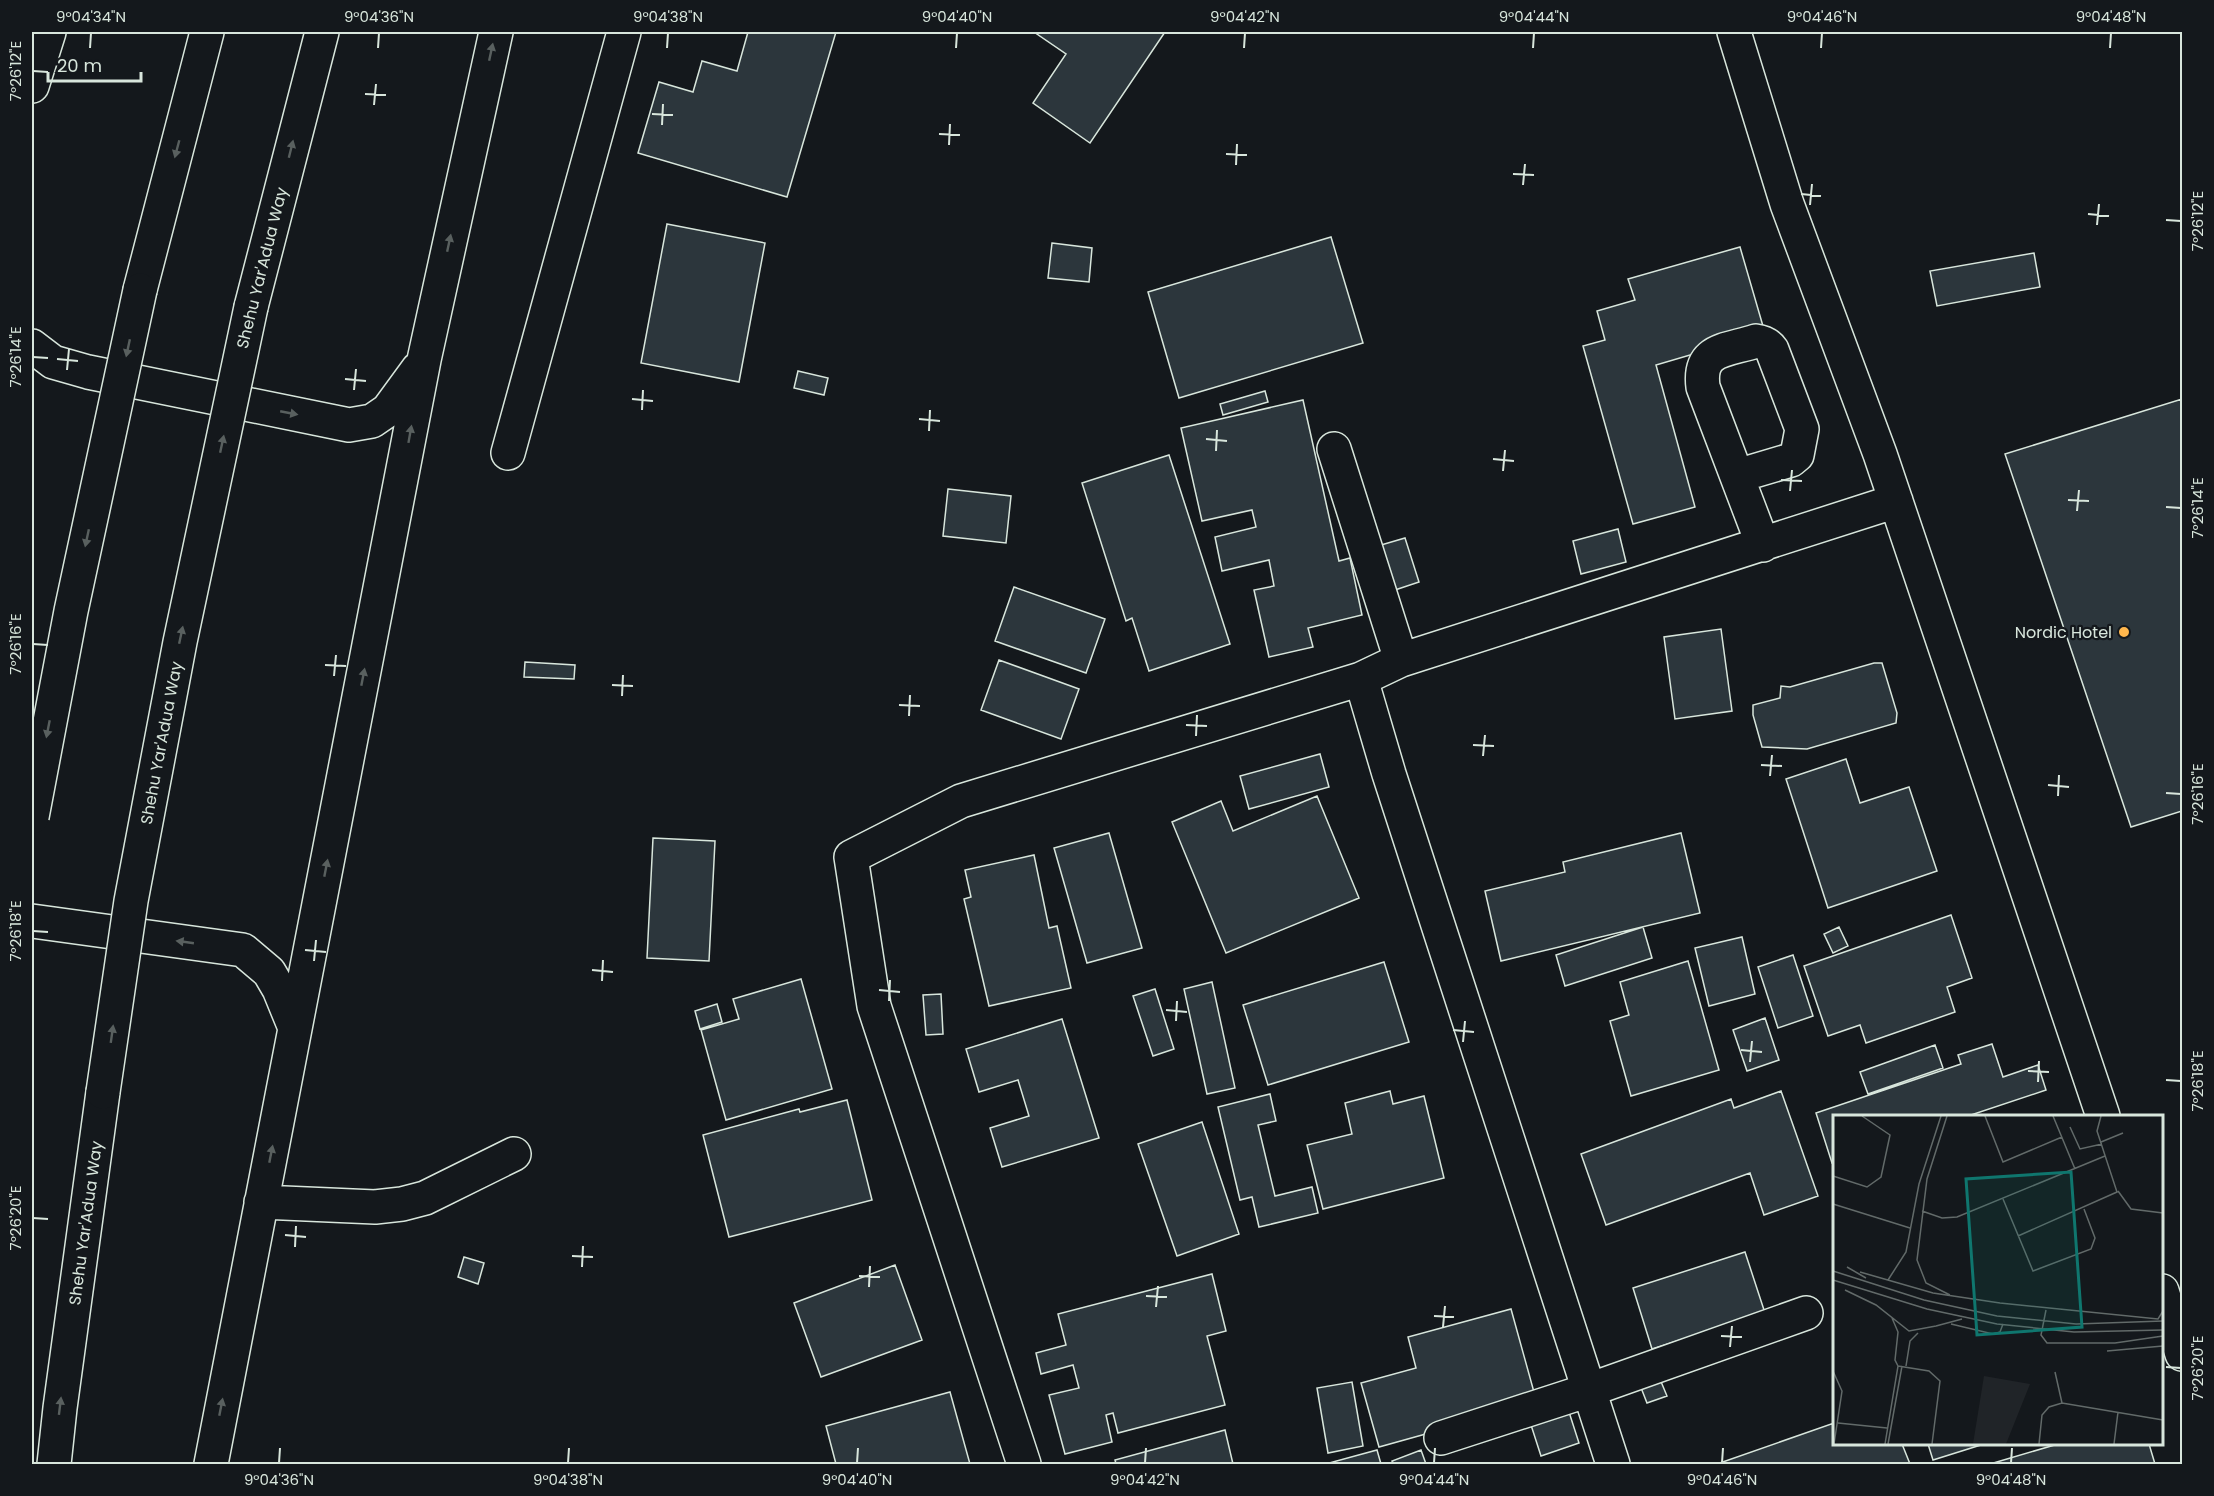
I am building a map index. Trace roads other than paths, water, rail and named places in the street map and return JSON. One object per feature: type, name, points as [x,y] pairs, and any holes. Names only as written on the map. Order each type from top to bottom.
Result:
[{"type":"main road","points":[[32,86],[49,32]]},
{"type":"main road","points":[[186,113],[196,32]]},
{"type":"main road","points":[[32,817],[71,611],[140,290],[207,32]]},
{"type":"main road","name":"Shehu Yar'Adua Way","points":[[54,1464],[131,901],[180,642],[251,307],[322,32]]},
{"type":"main road","points":[[211,1464],[424,360],[496,32]]},
{"type":"main road","points":[[508,453],[624,32]]},
{"type":"main road","points":[[1734,32],[1787,204],[1896,501],[2103,1115]]},
{"type":"main road","points":[[32,346],[53,362],[88,372],[349,425],[372,421],[388,411],[402,395],[424,360]]},
{"type":"main road","points":[[1334,449],[1401,660]]},
{"type":"main road","points":[[1737,476],[1763,545]]},
{"type":"main road","points":[[1024,1464],[874,1006],[851,857],[961,801],[1361,679],[1401,660],[1896,501]]},
{"type":"main road","points":[[1361,679],[1393,786],[1613,1464]]},
{"type":"main road","points":[[32,921],[243,950],[269,972],[296,1028]]},
{"type":"main road","points":[[261,1202],[375,1207],[402,1204],[425,1198],[514,1154]]},
{"type":"main road","points":[[2163,1294],[2182,1348]]},
{"type":"main road","points":[[1441,1438],[1588,1390],[1806,1312]]},
{"type":"place","name":"Nordic Hotel","points":[[2124,632]]}]
